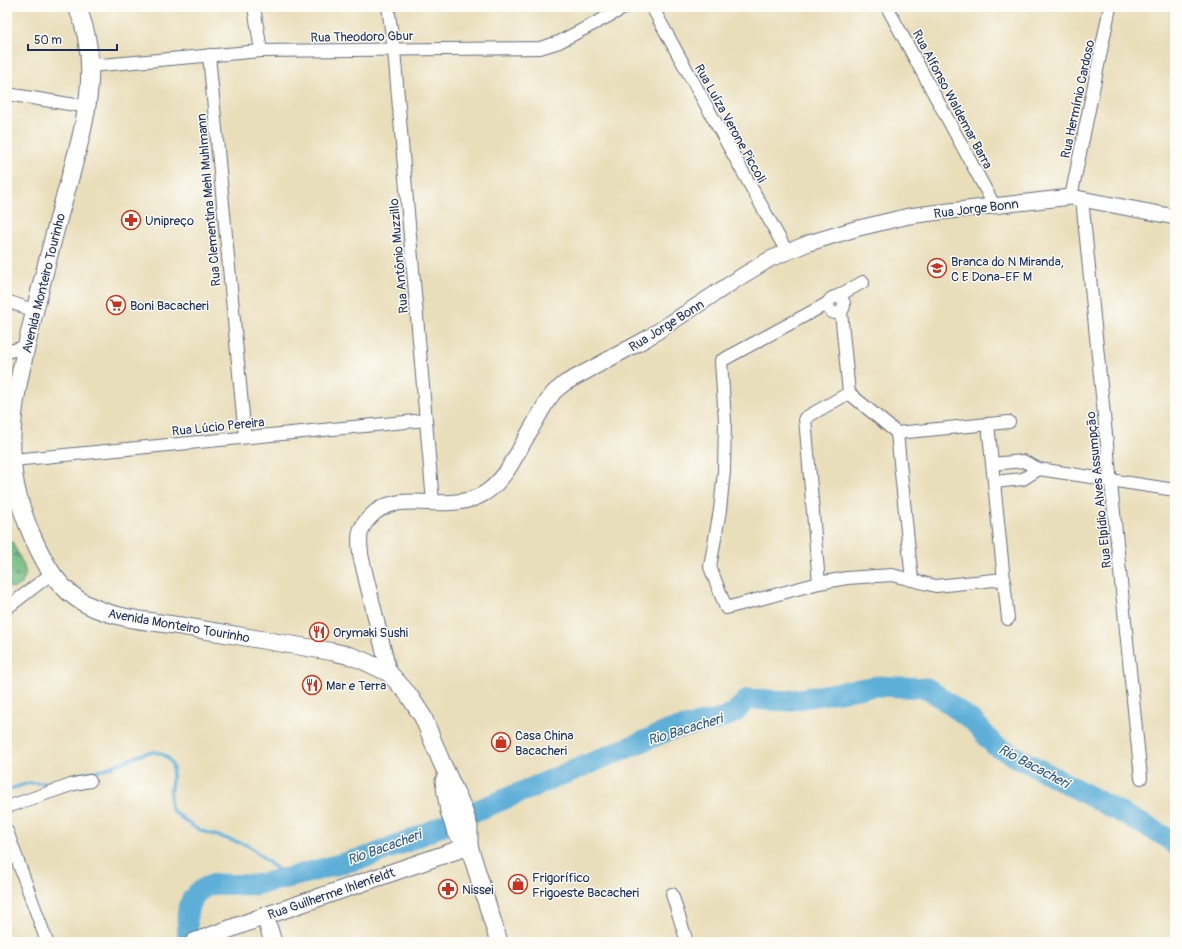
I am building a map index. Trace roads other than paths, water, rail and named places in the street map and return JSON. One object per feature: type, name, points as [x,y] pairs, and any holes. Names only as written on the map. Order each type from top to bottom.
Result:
[{"type":"main road","name":"Avenida Monteiro Tourinho","points":[[77,7],[84,30],[90,66],[88,106],[81,138],[53,239],[26,346],[14,411],[13,460],[17,492],[23,512],[44,560],[51,574],[73,596],[84,603],[107,612],[133,618],[334,652],[364,661],[389,673],[408,694],[423,717],[441,761],[455,808],[500,942]]},
{"type":"main road","name":"Rua Guilherme Ihlenfeldt","points":[[196,941],[469,846]]},
{"type":"main road","points":[[265,916],[273,942]]},
{"type":"street","points":[[254,7],[261,51]]},
{"type":"street","name":"Rua Antônio Muzzillo","points":[[388,7],[394,50],[433,502]]},
{"type":"street","name":"Rua Theodoro Gbur","points":[[90,66],[261,51],[540,48],[559,42],[626,7]]},
{"type":"street","name":"Rua Luíza Verone Piccoli","points":[[652,7],[787,252]]},
{"type":"street","name":"Rua Alfonso Waldemar Barra","points":[[887,7],[994,205]]},
{"type":"street","name":"Rua Hermínio Cardoso","points":[[1077,198],[1110,7]]},
{"type":"street","name":"Rua Clementina Mehl Muhlmann","points":[[208,55],[245,437]]},
{"type":"street","points":[[7,94],[88,106]]},
{"type":"street","name":"Rua Jorge Bonn","points":[[389,673],[361,557],[361,530],[365,522],[372,514],[391,504],[404,502],[452,503],[479,497],[487,492],[504,476],[546,403],[554,392],[564,383],[657,332],[757,266],[787,252],[843,233],[883,222],[932,213],[994,205],[1077,198],[1175,217]]},
{"type":"street","name":"Rua Elpídio Alves Assumpção","points":[[1077,198],[1111,480],[1141,778]]},
{"type":"street","points":[[863,282],[721,361],[725,421],[724,471],[720,510],[710,567],[726,608],[819,583],[847,578],[886,574],[936,586],[1004,579]]},
{"type":"street","points":[[832,300],[828,309],[836,314],[841,312],[849,393],[897,433],[912,580]]},
{"type":"street","points":[[7,301],[35,311]]},
{"type":"street","points":[[7,352],[26,346]]},
{"type":"street","points":[[819,583],[805,418],[849,393]]},
{"type":"street","name":"Rua Lúcio Pereira","points":[[13,460],[426,420]]},
{"type":"street","points":[[897,433],[1009,422]]},
{"type":"street","points":[[988,424],[1008,619]]},
{"type":"street","points":[[992,464],[1023,461],[1039,469],[1175,490]]},
{"type":"street","points":[[994,482],[1023,479],[1039,469]]},
{"type":"street","points":[[7,608],[51,574]]},
{"type":"street","points":[[7,807],[74,784],[90,781]]},
{"type":"street","points":[[7,831],[46,942]]},
{"type":"street","points":[[672,894],[687,942]]},
{"type":"waterway","name":"Rio Bacacheri","points":[[188,942],[187,915],[189,905],[199,891],[214,884],[254,885],[291,877],[370,856],[670,730],[717,720],[734,713],[748,699],[787,701],[876,686],[927,688],[973,721],[994,745],[1166,837],[1175,845]]},
{"type":"waterway","points":[[10,789],[29,783],[54,783],[64,781],[76,775],[102,770],[146,753],[160,753],[167,757],[171,762],[173,769],[170,799],[171,808],[174,812],[202,831],[247,845],[273,866],[291,877]]},
{"type":"place","name":"Unipreço","points":[[131,220]]},
{"type":"place","name":"Branca do N Miranda, C E Dona-EF M","points":[[937,268]]},
{"type":"place","name":"Boni Bacacheri","points":[[116,305]]},
{"type":"place","name":"Orymaki Sushi","points":[[319,632]]},
{"type":"place","name":"Mar e Terra","points":[[312,685]]},
{"type":"place","name":"Casa China Bacacheri","points":[[501,742]]},
{"type":"place","name":"Frigorífico Frigoeste Bacacheri","points":[[518,884]]},
{"type":"place","name":"Nissei","points":[[448,889]]}]
